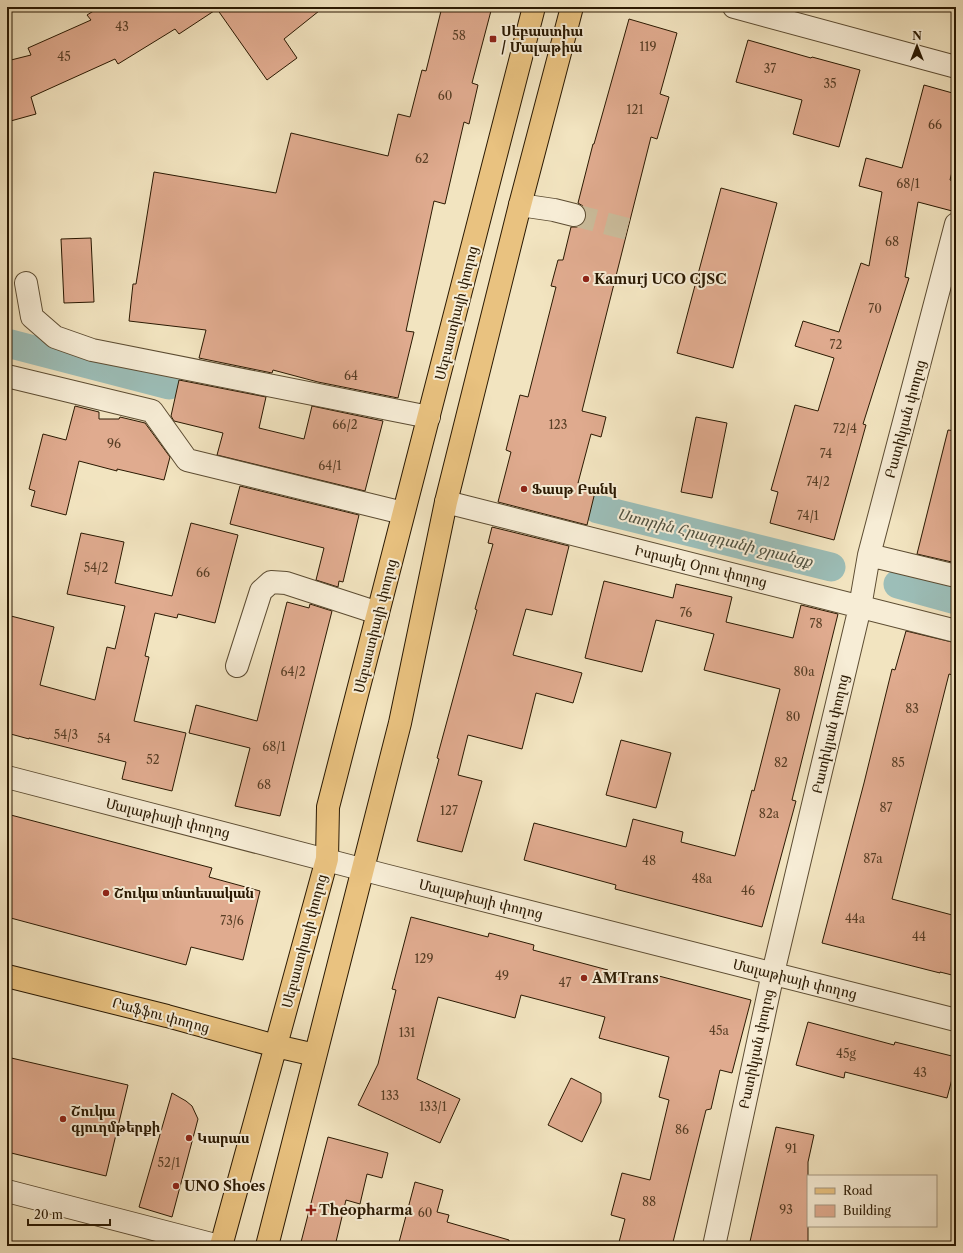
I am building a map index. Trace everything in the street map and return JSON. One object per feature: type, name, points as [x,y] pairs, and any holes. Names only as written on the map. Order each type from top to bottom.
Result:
[{"type":"main road","name":"Սեբաստիայի փողոց","points":[[220,1246],[327,859],[328,807],[534,7]]},
{"type":"main road","points":[[267,1246],[400,723],[446,502],[520,205],[572,7]]},
{"type":"main road","name":"Րաֆֆու փողոց","points":[[7,976],[316,1055]]},
{"type":"street","points":[[734,7],[956,67]]},
{"type":"street","points":[[520,205],[554,210],[574,215]]},
{"type":"street","name":"Բատիկյան փողոց","points":[[714,1246],[773,974],[860,607],[869,555],[956,224]]},
{"type":"street","points":[[26,283],[32,317],[56,337],[92,350],[429,416]]},
{"type":"street","points":[[7,376],[152,411],[187,460],[403,513]]},
{"type":"street","name":"Իսրայել Օրու փողոց","points":[[446,502],[956,631]]},
{"type":"street","points":[[869,555],[956,576]]},
{"type":"street","points":[[237,666],[261,591],[271,582],[286,583],[378,613]]},
{"type":"street","name":"Մալաթիայի փողոց","points":[[7,777],[956,1020]]},
{"type":"street","points":[[7,1191],[220,1246]]},
{"type":"building","points":[[100,7],[324,7],[284,39],[297,58],[267,80],[217,9],[179,34],[175,29],[118,64],[115,59],[31,97],[36,114],[7,122],[7,61],[31,55],[28,48],[91,20],[87,15]]},
{"type":"building","points":[[442,7],[492,7],[472,83],[478,85],[469,124],[464,122],[445,204],[434,201],[406,331],[414,332],[398,398],[318,382],[273,370],[272,373],[199,358],[206,330],[129,321],[133,284],[136,284],[154,172],[276,193],[291,133],[388,156],[398,114],[410,117],[422,70],[426,71]]},
{"type":"building","points":[[629,19],[677,33],[660,94],[669,97],[657,139],[651,137],[582,411],[606,417],[601,437],[591,434],[578,483],[596,488],[587,525],[498,502],[511,452],[506,450],[520,395],[528,397],[556,287],[551,286],[558,260],[563,260],[571,227],[577,227],[583,224],[586,218],[586,211],[583,206],[578,203],[593,144]]},
{"type":"building","points":[[748,40],[860,70],[839,147],[793,134],[802,100],[736,82]]},
{"type":"building","points":[[924,85],[956,94],[956,156],[950,180],[956,182],[956,212],[918,202],[905,277],[909,278],[863,424],[866,425],[834,540],[770,523],[778,492],[771,490],[795,405],[818,411],[834,358],[795,346],[803,321],[839,332],[861,263],[869,266],[882,192],[859,186],[866,158],[902,168]]},
{"type":"building","points":[[721,188],[777,203],[733,368],[677,353]]},
{"type":"building","points":[[91,238],[94,302],[64,303],[61,239]]},
{"type":"building","points":[[179,380],[266,397],[259,428],[304,439],[312,406],[383,421],[365,491],[217,455],[223,433],[174,421],[171,416]]},
{"type":"building","points":[[75,406],[99,412],[99,419],[119,419],[120,417],[145,423],[170,457],[164,480],[117,469],[117,471],[79,461],[66,515],[31,506],[35,491],[29,489],[43,434],[66,440]]},
{"type":"building","points":[[696,417],[727,423],[712,498],[681,492]]},
{"type":"building","points":[[948,430],[956,431],[956,563],[917,554]]},
{"type":"building","points":[[240,486],[359,515],[343,582],[339,581],[338,587],[316,580],[324,548],[230,524]]},
{"type":"building","points":[[191,523],[238,535],[215,623],[178,614],[177,618],[155,613],[145,656],[149,657],[134,721],[186,733],[172,791],[122,779],[126,762],[7,733],[7,615],[54,627],[40,685],[95,700],[107,647],[115,649],[125,606],[67,594],[81,533],[124,542],[115,583],[172,596]]},
{"type":"building","points":[[492,527],[569,546],[552,615],[526,609],[513,655],[582,673],[573,703],[536,693],[522,749],[468,735],[458,775],[482,781],[462,852],[417,841],[439,759],[437,758],[477,610],[475,609],[493,544],[488,543]]},
{"type":"building","points":[[604,581],[673,598],[676,584],[732,597],[726,622],[793,638],[801,605],[838,614],[792,800],[796,801],[762,927],[615,889],[616,885],[524,860],[534,823],[626,847],[633,819],[683,832],[681,842],[735,856],[752,790],[754,791],[780,689],[704,670],[714,634],[656,620],[642,672],[585,658]]},
{"type":"building","points":[[287,602],[309,608],[310,604],[332,611],[280,816],[235,806],[250,748],[189,733],[196,705],[257,721]]},
{"type":"building","points":[[906,631],[956,643],[956,676],[949,674],[892,899],[956,916],[956,976],[822,943],[892,669],[895,670]]},
{"type":"building","points":[[621,740],[671,753],[656,808],[606,795]]},
{"type":"building","name":"Շուկա տնտեսական","points":[[7,814],[212,868],[209,877],[260,891],[243,960],[191,947],[186,965],[7,917]]},
{"type":"building","points":[[411,917],[488,937],[489,933],[534,945],[533,950],[608,970],[607,972],[653,984],[655,975],[751,1000],[732,1073],[720,1070],[711,1109],[706,1110],[672,1246],[618,1246],[625,1219],[611,1215],[622,1173],[650,1180],[669,1100],[659,1097],[669,1057],[599,1038],[605,1017],[521,995],[515,1018],[438,997],[417,1079],[460,1099],[440,1143],[358,1105],[378,1064],[396,990],[392,989]]},
{"type":"building","points":[[808,1022],[894,1045],[895,1042],[956,1057],[956,1064],[947,1098],[845,1072],[844,1078],[796,1065]]},
{"type":"building","name":"Շուկա գյուղմթերքի","points":[[7,1057],[128,1085],[106,1176],[7,1152]]},
{"type":"building","points":[[571,1078],[601,1093],[601,1102],[582,1142],[548,1125]]},
{"type":"building","points":[[172,1093],[192,1106],[198,1119],[172,1217],[139,1207]]},
{"type":"building","points":[[776,1127],[814,1135],[808,1162],[807,1175],[808,1246],[749,1246]]},
{"type":"building","points":[[328,1137],[388,1153],[382,1178],[367,1174],[360,1204],[346,1200],[335,1246],[300,1246]]},
{"type":"building","points":[[415,1182],[443,1190],[437,1212],[449,1215],[447,1222],[509,1240],[509,1246],[398,1246]]},
{"type":"waterway","name":"Ստորին Հրազդանի ջրանցք","points":[[7,343],[169,385]]},
{"type":"waterway","name":"Ստորին Հրազդանի ջրանցք","points":[[598,509],[831,567]]},
{"type":"waterway","name":"Ստորին Հրազդանի ջրանցք","points":[[898,584],[956,600]]},
{"type":"tunnel","points":[[574,215],[628,229]]},
{"type":"place","name":"Սեբաստիա / Մալաթիա","points":[[493,39]]},
{"type":"place","name":"Kamurj UCO CJSC","points":[[586,279]]},
{"type":"place","name":"Ֆասթ Բանկ","points":[[524,489]]},
{"type":"place","name":"Շուկա տնտեսական","points":[[106,893]]},
{"type":"place","name":"AMTrans","points":[[584,978]]},
{"type":"place","name":"Շուկա գյուղմթերքի","points":[[63,1119]]},
{"type":"place","name":"Կարաս","points":[[189,1138]]},
{"type":"place","name":"UNO Shoes","points":[[176,1186]]},
{"type":"place","name":"Theopharma","points":[[311,1210]]}]
